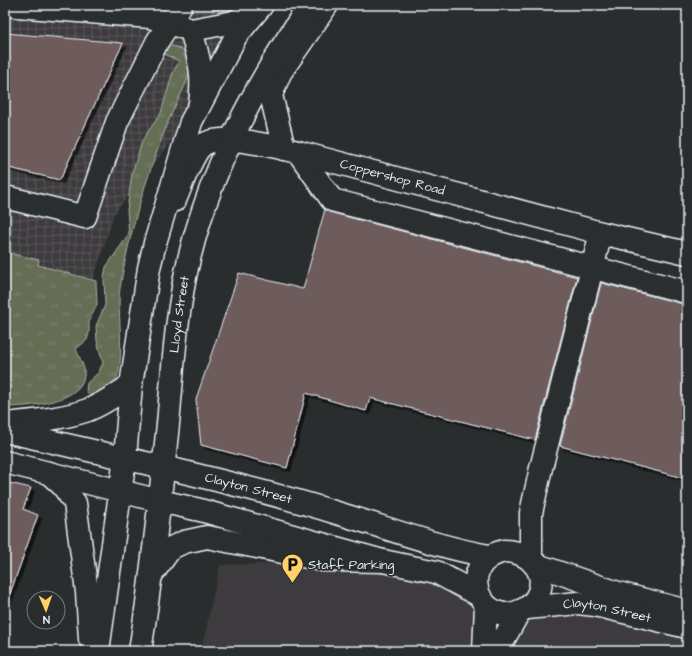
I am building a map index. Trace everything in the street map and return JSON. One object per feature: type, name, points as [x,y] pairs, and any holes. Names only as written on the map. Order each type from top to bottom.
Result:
[{"type":"main road","points":[[5,5],[68,8],[150,17],[191,30],[234,22],[262,5]]},
{"type":"main road","points":[[5,197],[85,217],[117,122],[168,23],[181,5]]},
{"type":"main road","points":[[98,651],[121,491],[131,385],[149,268],[155,243],[191,122],[236,36],[262,5]]},
{"type":"main road","name":"Lloyd Street","points":[[140,651],[152,574],[164,468],[172,370],[183,286],[189,258],[213,181],[231,139],[288,37],[310,5]]},
{"type":"main road","points":[[327,5],[280,73],[271,95],[291,151],[332,200],[687,292]]},
{"type":"main road","points":[[191,30],[200,58],[203,82],[200,104]]},
{"type":"main road","name":"Coppershop Road","points":[[155,243],[199,148],[214,141],[231,139],[291,151],[601,233],[687,252]]},
{"type":"main road","points":[[533,562],[531,512],[601,233]]},
{"type":"main road","points":[[5,424],[60,417],[88,410],[106,402],[131,385]]},
{"type":"main road","name":"Clayton Street","points":[[5,431],[125,458],[288,498],[418,540],[464,552],[496,554]]},
{"type":"main road","points":[[5,462],[200,510],[383,561],[436,572],[501,613],[523,610]]},
{"type":"main road","points":[[49,473],[69,493],[75,503],[78,515],[87,592],[89,651]]},
{"type":"main road","points":[[484,651],[478,571],[483,563],[496,554],[531,512]]},
{"type":"main road","points":[[152,574],[171,548],[184,542],[207,537],[322,560],[383,561]]},
{"type":"main road","points":[[496,554],[514,551],[523,554],[533,562],[539,573],[540,582],[534,601],[523,610],[497,651]]},
{"type":"main road","name":"Clayton Street","points":[[533,562],[612,591],[687,611]]},
{"type":"main road","name":"Clayton Street","points":[[523,610],[578,603],[595,605],[687,627]]},
{"type":"shaded area","points":[[5,5],[243,5],[173,139],[114,214],[90,290],[5,394]]},
{"type":"shaded area","points":[[383,561],[486,605],[578,603],[687,627],[687,651],[201,651],[220,565]]},
{"type":"green space","points":[[208,5],[241,5],[229,11],[220,11]]},
{"type":"green space","points":[[172,46],[184,51],[191,71],[169,120],[145,186],[128,247],[119,298],[121,354],[117,378],[110,389],[94,400],[86,391],[87,383],[98,373],[103,363],[97,341],[96,326],[105,305],[104,277],[106,267],[129,234],[127,210],[132,173],[143,139],[161,113],[172,75],[179,61],[162,53],[166,47]]},
{"type":"green space","points":[[5,252],[39,260],[38,265],[96,281],[97,305],[89,321],[89,333],[87,340],[76,349],[83,364],[83,380],[77,389],[67,396],[54,401],[27,406],[5,407]]},
{"type":"building","points":[[5,33],[123,43],[60,180],[5,167]]},
{"type":"building","points":[[325,209],[329,212],[577,277],[535,440],[370,398],[366,411],[306,393],[287,468],[201,445],[196,399],[239,273],[303,289]]},
{"type":"building","points":[[601,283],[687,305],[687,479],[560,446]]},
{"type":"building","points":[[5,482],[31,488],[23,509],[38,515],[7,602],[5,602]]},
{"type":"place","name":"Staff Parking","points":[[292,584]]}]
